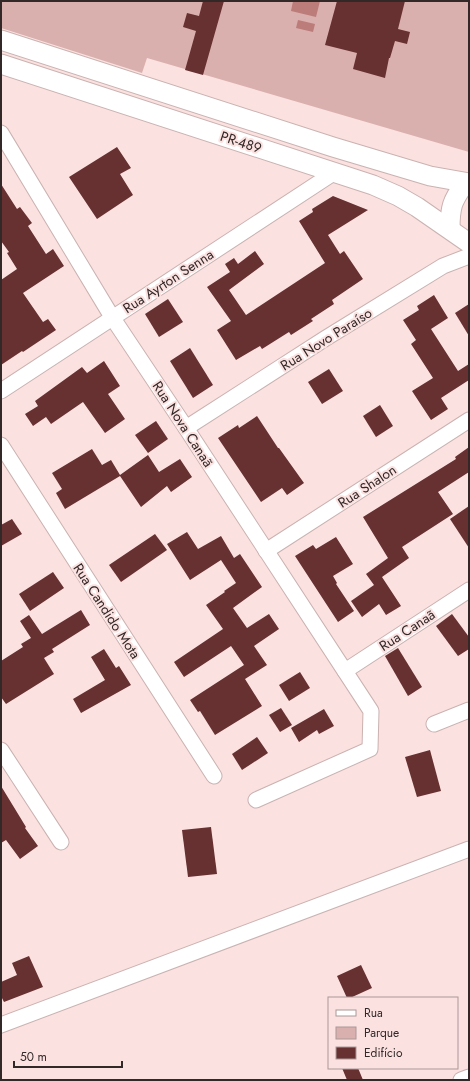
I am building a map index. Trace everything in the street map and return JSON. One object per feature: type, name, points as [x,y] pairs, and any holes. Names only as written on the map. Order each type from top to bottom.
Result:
[{"type":"main road","name":"PR-489","points":[[1,40],[333,147],[430,176],[468,181]]},
{"type":"main road","name":"PR-489","points":[[1,64],[335,172],[373,186],[398,196],[417,207],[450,229],[464,241],[469,243]]},
{"type":"main road","points":[[450,229],[450,212],[454,198],[468,181]]},
{"type":"street","name":"Rua Nova Canaã","points":[[1,134],[112,317],[371,711],[370,749],[256,800]]},
{"type":"street","name":"Rua Ayrton Senna","points":[[1,391],[335,172]]},
{"type":"street","name":"Rua Novo Paraíso","points":[[186,428],[443,266],[469,256]]},
{"type":"street","name":"Rua Shalon","points":[[266,551],[469,420]]},
{"type":"street","name":"Rua Candido Mota","points":[[1,445],[214,776]]},
{"type":"street","name":"Rua Canaã","points":[[345,671],[469,590]]},
{"type":"street","points":[[434,724],[469,710]]},
{"type":"street","points":[[1,750],[61,842]]},
{"type":"street","points":[[1,1025],[469,849]]},
{"type":"street","points":[[461,1080],[469,1077]]},
{"type":"green space","points":[[1,1],[469,1],[469,152],[147,58],[142,73],[1,28]]},
{"type":"shaded area","points":[[293,1],[320,1],[316,17],[291,11]]},
{"type":"shaded area","points":[[298,20],[315,24],[313,32],[296,28]]},
{"type":"building","points":[[203,1],[224,1],[203,75],[185,70],[196,31],[183,27],[187,13],[199,16]]},
{"type":"building","points":[[337,1],[405,1],[398,29],[410,32],[407,44],[395,41],[389,58],[385,78],[353,69],[357,53],[325,45]]},
{"type":"building","points":[[117,147],[131,168],[120,174],[133,195],[97,219],[69,177]]},
{"type":"building","points":[[1,184],[17,209],[20,207],[32,223],[28,226],[46,254],[53,249],[64,266],[23,293],[43,322],[48,319],[56,330],[1,365],[1,280],[17,269],[7,253],[9,252],[1,241]]},
{"type":"building","points":[[333,196],[368,210],[328,235],[340,254],[344,251],[363,279],[332,300],[334,304],[311,319],[313,321],[291,335],[289,332],[262,349],[260,346],[236,360],[217,330],[231,321],[207,287],[230,272],[225,264],[234,258],[238,264],[255,251],[264,264],[229,290],[246,315],[325,263],[299,221],[313,212],[312,209]]},
{"type":"building","points":[[434,295],[448,318],[431,329],[458,371],[469,364],[469,380],[441,398],[448,409],[431,420],[412,391],[433,378],[411,344],[416,340],[403,320],[419,310],[417,306]]},
{"type":"building","points":[[168,299],[183,322],[159,337],[145,314]]},
{"type":"building","points":[[469,304],[469,336],[455,313]]},
{"type":"building","points":[[190,348],[213,385],[193,398],[170,361]]},
{"type":"building","points":[[104,361],[120,386],[108,394],[125,419],[105,433],[83,402],[51,424],[46,417],[33,426],[25,414],[38,406],[35,401],[82,367],[87,373]]},
{"type":"building","points":[[329,369],[343,391],[322,404],[308,382]]},
{"type":"building","points":[[380,405],[393,426],[376,437],[363,416]]},
{"type":"building","points":[[257,416],[304,483],[287,495],[282,488],[261,502],[218,438],[238,425],[239,428]]},
{"type":"building","points":[[156,421],[168,439],[148,453],[135,435]]},
{"type":"building","points":[[469,447],[469,472],[438,492],[453,514],[402,547],[409,558],[382,577],[401,606],[386,615],[379,604],[362,617],[351,601],[374,585],[366,574],[388,558],[363,517],[456,459],[455,457]]},
{"type":"building","points":[[92,449],[102,465],[111,460],[120,475],[148,455],[159,472],[180,459],[192,477],[171,492],[167,486],[141,507],[120,476],[65,509],[56,493],[62,489],[52,473]]},
{"type":"building","points":[[469,506],[469,548],[450,519]]},
{"type":"building","points":[[12,519],[22,534],[1,546],[1,525]]},
{"type":"building","points":[[187,532],[198,549],[221,536],[234,558],[240,554],[262,587],[233,608],[247,628],[269,614],[279,629],[254,646],[267,665],[245,679],[262,706],[215,735],[200,711],[198,712],[190,700],[244,665],[231,646],[184,677],[174,662],[223,629],[206,605],[236,583],[221,560],[190,580],[167,544]]},
{"type":"building","points":[[155,534],[167,550],[121,582],[109,565]]},
{"type":"building","points":[[336,537],[353,564],[333,576],[337,583],[336,584],[354,611],[338,622],[295,556],[313,545],[316,549]]},
{"type":"building","points":[[53,572],[64,588],[30,611],[19,594]]},
{"type":"building","points":[[81,610],[90,625],[52,649],[54,652],[44,658],[54,674],[6,704],[1,697],[1,661],[23,647],[21,644],[31,638],[20,621],[29,615],[42,634]]},
{"type":"building","points":[[452,614],[469,637],[469,649],[458,656],[436,626]]},
{"type":"building","points":[[398,648],[422,687],[408,696],[385,656]]},
{"type":"building","points":[[104,649],[116,668],[119,666],[131,685],[81,713],[73,699],[105,680],[91,657]]},
{"type":"building","points":[[300,672],[310,688],[289,701],[279,685]]},
{"type":"building","points":[[281,708],[292,725],[280,732],[269,715]]},
{"type":"building","points":[[324,709],[334,726],[319,734],[317,730],[299,742],[291,728]]},
{"type":"building","points":[[257,737],[268,753],[242,770],[232,754]]},
{"type":"building","points":[[430,750],[441,791],[417,797],[405,757]]},
{"type":"building","points":[[1,786],[26,827],[25,828],[38,846],[20,859],[6,840],[1,843]]},
{"type":"building","points":[[211,827],[217,874],[188,877],[182,830]]},
{"type":"building","points":[[29,956],[43,987],[4,1002],[1,996],[1,982],[17,975],[12,963]]},
{"type":"building","points":[[361,965],[372,988],[352,997],[347,997],[337,976]]},
{"type":"building","points":[[342,1069],[358,1069],[363,1080],[347,1080]]}]
